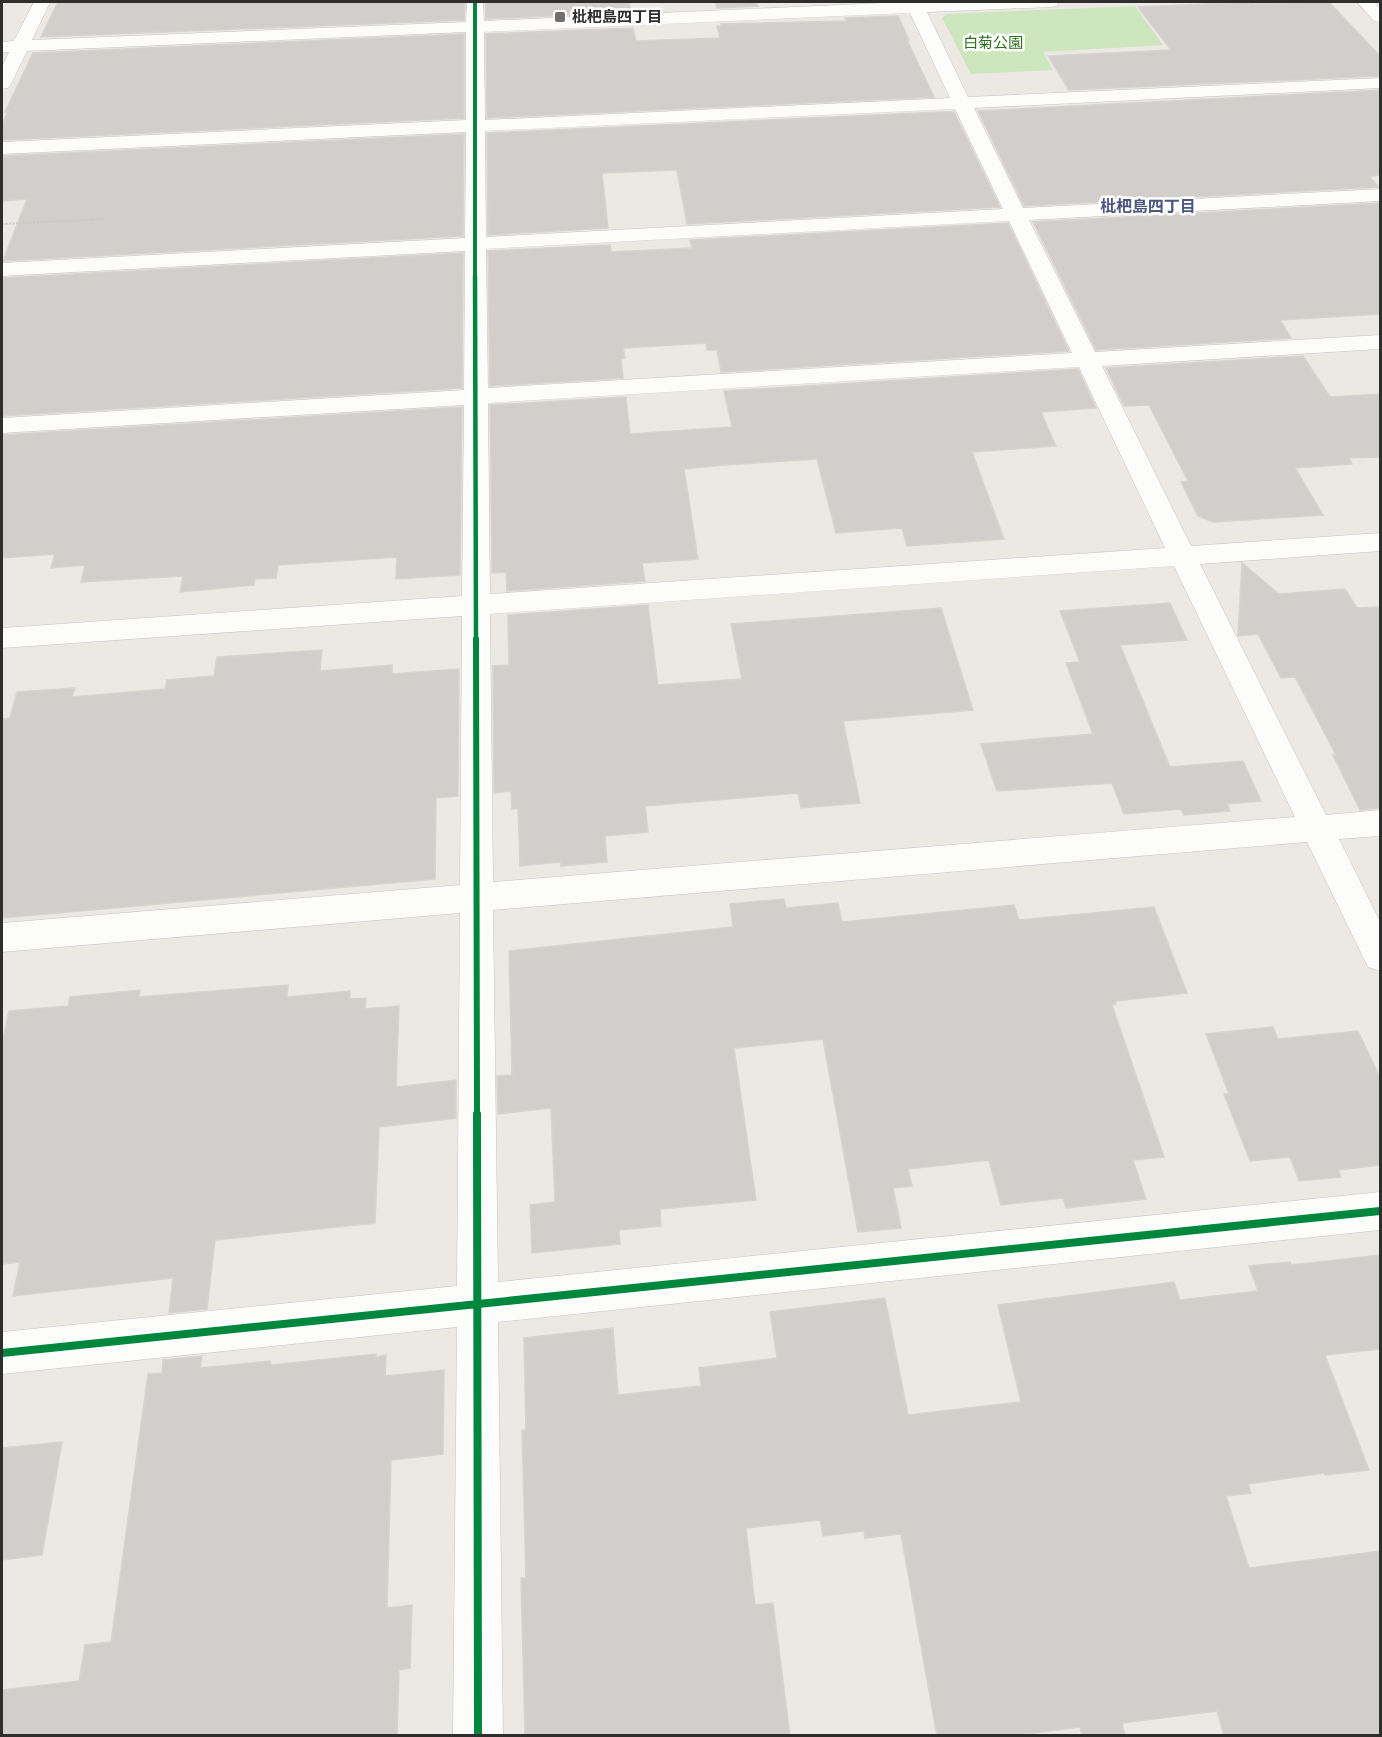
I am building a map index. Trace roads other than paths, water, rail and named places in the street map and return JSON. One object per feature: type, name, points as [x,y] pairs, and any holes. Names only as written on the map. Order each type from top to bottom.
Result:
[{"type":"street","points":[[2,84],[10,47],[42,2]]},
{"type":"street","points":[[10,47],[475,14],[1051,2]]},
{"type":"street","points":[[1365,2],[1380,17]]},
{"type":"street","points":[[915,4],[1182,555],[1380,956]]},
{"type":"street","points":[[475,14],[478,1736]]},
{"type":"street","points":[[2,148],[1380,83]]},
{"type":"street","points":[[2,269],[1380,195]]},
{"type":"street","points":[[2,425],[1380,342]]},
{"type":"street","points":[[2,638],[1380,542]]},
{"type":"street","points":[[2,937],[1380,824]]},
{"type":"street","points":[[2,1353],[1380,1211]]},
{"type":"place","name":"枇杷島四丁目","points":[[560,17]]},
{"type":"district","name":"枇杷島四丁目","points":[[1148,206]]},
{"type":"park label","name":"白菊公園","points":[[993,43]]}]
